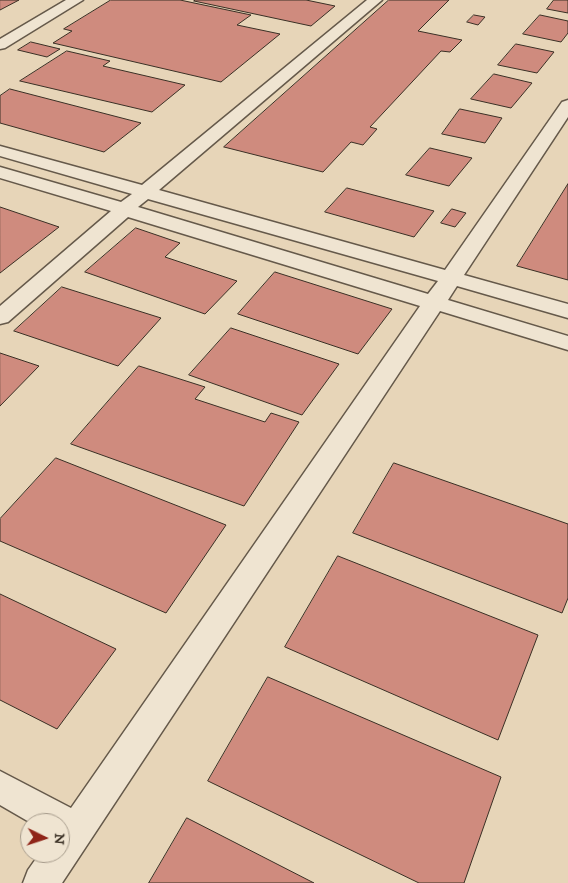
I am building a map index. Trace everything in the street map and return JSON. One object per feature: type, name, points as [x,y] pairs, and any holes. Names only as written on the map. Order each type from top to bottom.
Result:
[{"type":"street","points":[[0,37],[64,0]]},
{"type":"street","points":[[0,45],[76,0]]},
{"type":"street","points":[[0,317],[145,192],[375,0]]},
{"type":"street","points":[[41,883],[568,105]]},
{"type":"street","points":[[0,151],[568,311]]},
{"type":"street","points":[[0,172],[568,342]]},
{"type":"street","points":[[0,787],[77,830]]},
{"type":"building","points":[[0,0],[19,0],[0,10]]},
{"type":"building","points":[[111,0],[180,0],[251,15],[237,25],[280,34],[221,82],[53,43],[72,31],[64,29]]},
{"type":"building","points":[[306,0],[335,6],[311,26],[194,1]]},
{"type":"building","points":[[389,0],[449,0],[418,31],[462,40],[450,52],[441,51],[370,127],[377,129],[363,145],[351,142],[323,172],[224,147]]},
{"type":"building","points":[[554,0],[568,0],[568,13],[547,9]]},
{"type":"building","points":[[474,15],[485,17],[478,25],[467,22]]},
{"type":"building","points":[[540,15],[568,21],[568,33],[561,42],[523,34]]},
{"type":"building","points":[[31,42],[60,49],[47,57],[18,50]]},
{"type":"building","points":[[516,44],[554,52],[537,73],[498,65]]},
{"type":"building","points":[[67,51],[110,61],[103,66],[185,85],[152,112],[20,81]]},
{"type":"building","points":[[494,74],[532,83],[511,108],[471,99]]},
{"type":"building","points":[[10,89],[141,123],[104,152],[0,123],[0,96]]},
{"type":"building","points":[[460,109],[502,118],[485,143],[442,134]]},
{"type":"building","points":[[430,148],[472,158],[449,186],[406,175]]},
{"type":"building","points":[[568,184],[568,280],[517,266]]},
{"type":"building","points":[[347,188],[434,211],[414,237],[325,212]]},
{"type":"building","points":[[0,207],[59,227],[0,273]]},
{"type":"building","points":[[452,209],[466,213],[455,227],[441,223]]},
{"type":"building","points":[[136,228],[180,243],[165,257],[237,281],[205,314],[85,272]]},
{"type":"building","points":[[275,272],[392,309],[358,354],[238,314]]},
{"type":"building","points":[[62,287],[161,318],[118,366],[14,331]]},
{"type":"building","points":[[231,328],[339,364],[302,415],[189,375]]},
{"type":"building","points":[[0,353],[39,366],[0,406]]},
{"type":"building","points":[[139,366],[205,387],[195,399],[265,422],[271,413],[299,422],[244,506],[71,444]]},
{"type":"building","points":[[56,458],[226,525],[166,613],[0,541],[0,519]]},
{"type":"building","points":[[394,463],[568,524],[568,598],[562,613],[353,533]]},
{"type":"building","points":[[338,556],[538,635],[498,740],[285,647]]},
{"type":"building","points":[[0,594],[116,649],[57,729],[0,700]]},
{"type":"building","points":[[268,677],[501,777],[464,883],[419,883],[208,781]]},
{"type":"building","points":[[187,818],[314,883],[149,883]]}]
